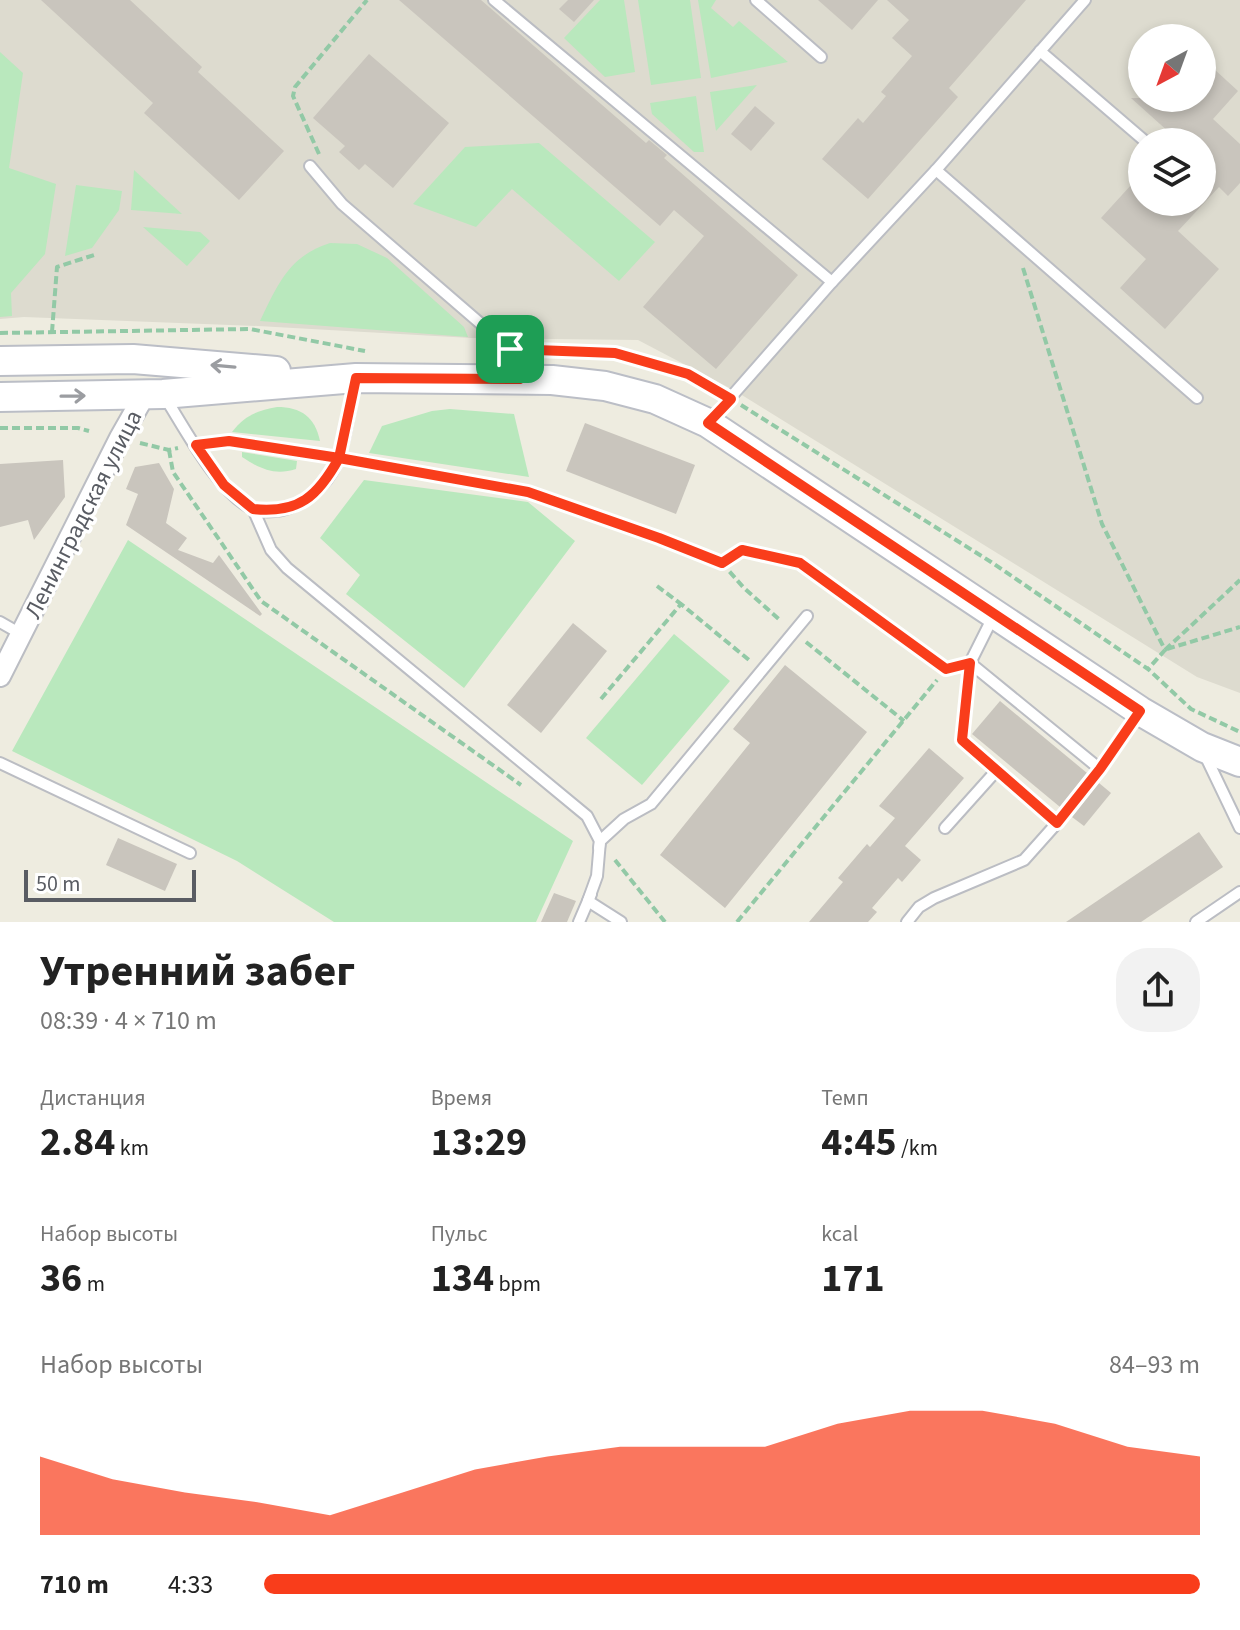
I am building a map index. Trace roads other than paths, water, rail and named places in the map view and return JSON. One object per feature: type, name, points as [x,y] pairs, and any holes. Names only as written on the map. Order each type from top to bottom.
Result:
[{"type":"main road","points":[[0,361],[133,359],[356,378],[552,380],[605,386],[655,399],[708,423],[1140,711],[1202,747],[1240,762]]},
{"type":"main road","points":[[0,397],[154,394],[356,378]]},
{"type":"street","name":"Ленинградская улица","points":[[0,676],[120,438],[154,394]]},
{"type":"lane","points":[[494,0],[832,282]]},
{"type":"lane","points":[[756,0],[821,57]]},
{"type":"lane","points":[[708,423],[1085,0]]},
{"type":"lane","points":[[1040,51],[1130,128]]},
{"type":"lane","points":[[310,166],[342,204],[510,349],[520,379]]},
{"type":"lane","points":[[936,170],[1197,398]]},
{"type":"lane","points":[[253,509],[288,509],[310,498],[328,478],[339,458],[356,378]]},
{"type":"lane","points":[[154,394],[224,485],[253,509],[271,550],[287,568],[587,816],[600,841],[597,876],[579,922]]},
{"type":"lane","points":[[994,613],[970,663],[962,740],[1057,823]]},
{"type":"lane","points":[[600,841],[624,819],[651,804],[807,616]]},
{"type":"lane","points":[[0,622],[21,634]]},
{"type":"lane","points":[[946,669],[970,663]]},
{"type":"lane","points":[[970,663],[1100,769]]},
{"type":"lane","points":[[907,922],[919,907],[934,898],[1024,860],[1100,769],[1140,711]]},
{"type":"lane","points":[[1202,747],[1240,828]]},
{"type":"lane","points":[[0,763],[190,853]]},
{"type":"lane","points":[[945,828],[997,770]]},
{"type":"lane","points":[[1196,922],[1240,892]]},
{"type":"lane","points":[[588,901],[621,922]]}]
